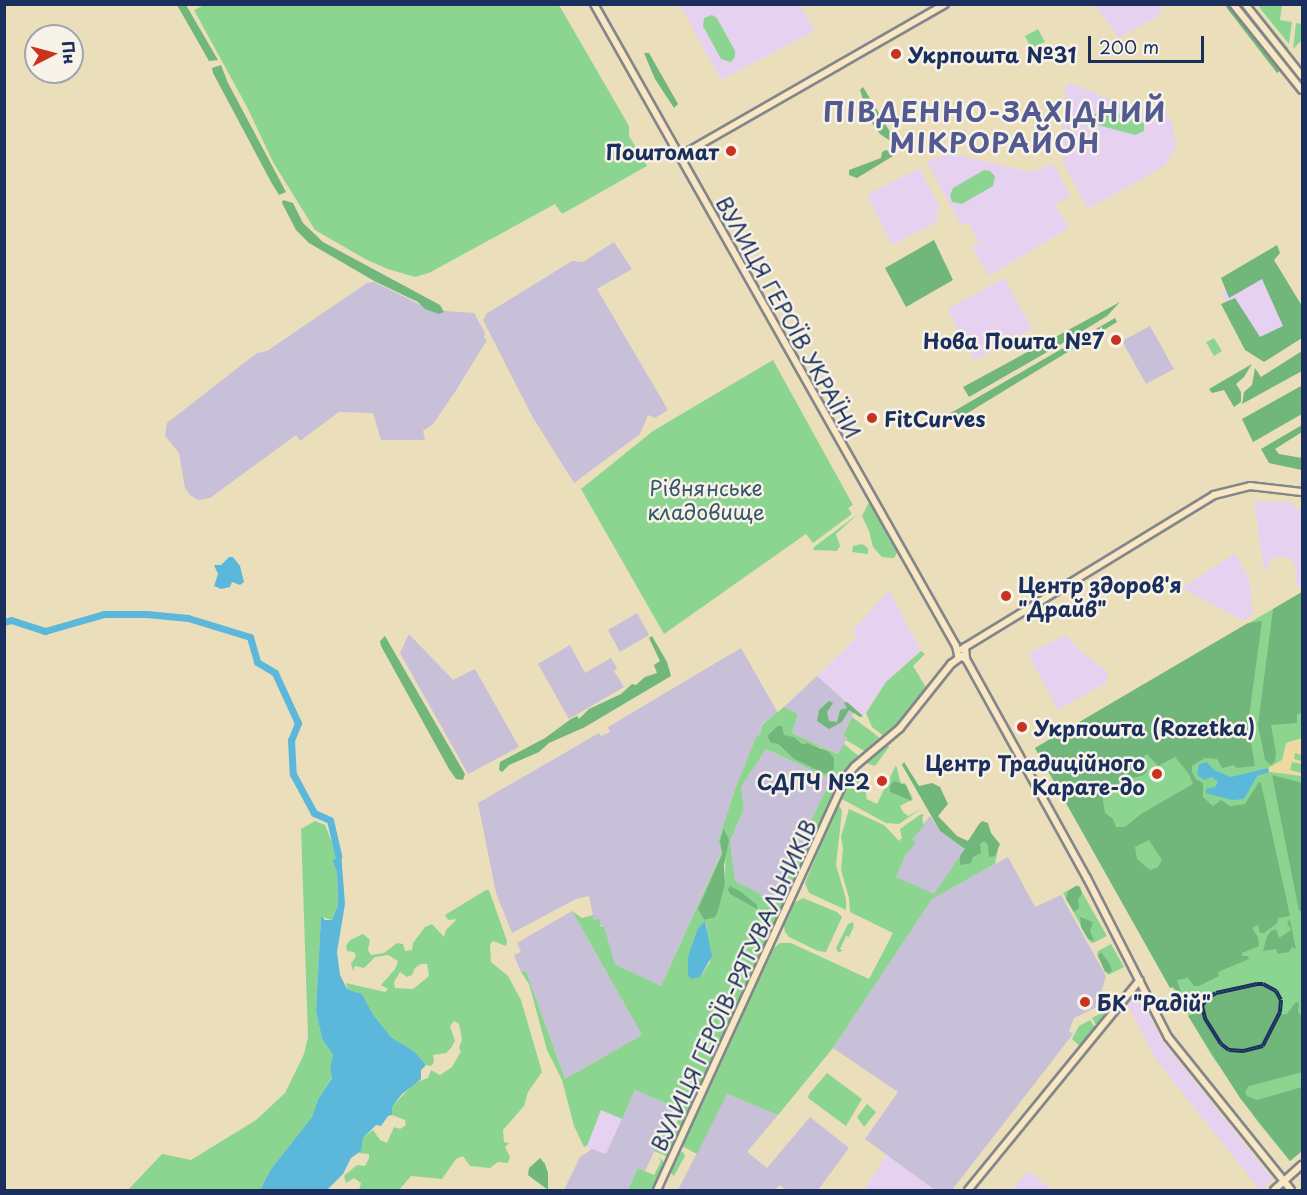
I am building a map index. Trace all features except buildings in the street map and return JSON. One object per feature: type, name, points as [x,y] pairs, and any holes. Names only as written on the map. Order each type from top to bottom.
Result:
[{"type":"main road","name":"ВУЛИЦЯ ГЕРОЇВ УКРАЇНИ","points":[[594,4],[1060,829],[1178,1051],[1291,1191]]},
{"type":"main road","points":[[680,156],[945,4]]},
{"type":"main road","points":[[1233,4],[1302,90]]},
{"type":"main road","points":[[1245,4],[1302,76]]},
{"type":"main road","name":"ВУЛИЦЯ ГЕРОЇВ-РЯТУВАЛЬНИКІВ","points":[[657,1191],[846,777],[900,728],[961,653],[1214,495],[1250,486],[1302,492]]},
{"type":"main road","points":[[968,1191],[1140,980]]},
{"type":"main road","points":[[1274,1191],[1302,1165]]},
{"type":"shaded area","points":[[680,5],[800,5],[815,31],[721,80]]},
{"type":"shaded area","points":[[1095,5],[1165,5],[1157,17],[1119,38]]},
{"type":"shaded area","points":[[1068,82],[1142,112],[1160,103],[1172,122],[1176,147],[1165,166],[1088,209],[1063,162],[1062,123],[1065,123],[1064,96]]},
{"type":"shaded area","points":[[949,153],[1031,172],[1051,164],[1055,167],[1071,196],[1055,205],[1069,228],[989,276],[972,247],[979,242],[968,222],[961,226],[927,162]]},
{"type":"shaded area","points":[[919,168],[941,210],[935,213],[939,221],[892,245],[867,195]]},
{"type":"shaded area","points":[[614,242],[632,269],[597,289],[668,410],[655,418],[648,415],[640,434],[574,483],[532,416],[483,320],[486,314],[572,261],[583,262]]},
{"type":"shaded area","points":[[1266,267],[1300,329],[1257,355],[1221,293]]},
{"type":"shaded area","points":[[1004,278],[1032,329],[975,360],[947,309]]},
{"type":"shaded area","points":[[374,282],[431,310],[474,313],[485,333],[484,338],[487,340],[455,392],[433,424],[423,431],[425,440],[381,440],[373,413],[339,412],[300,441],[296,435],[210,498],[198,500],[190,495],[185,488],[179,453],[165,436],[167,423],[257,353],[267,351],[367,283]]},
{"type":"shaded area","points":[[1150,326],[1174,369],[1146,384],[1122,341]]},
{"type":"shaded area","points":[[1254,501],[1294,503],[1294,508],[1302,509],[1302,588],[1295,584],[1297,570],[1290,558],[1274,557],[1264,571]]},
{"type":"shaded area","points":[[1235,553],[1249,578],[1253,615],[1243,621],[1182,588]]},
{"type":"shaded area","points":[[889,590],[921,651],[886,682],[863,717],[817,676],[857,637],[853,630]]},
{"type":"shaded area","points":[[637,613],[649,635],[620,652],[608,630]]},
{"type":"shaded area","points":[[409,634],[453,680],[475,669],[519,747],[468,774],[400,653]]},
{"type":"shaded area","points":[[1065,635],[1079,650],[1108,672],[1107,682],[1058,710],[1028,654]]},
{"type":"shaded area","points":[[570,645],[585,673],[611,658],[617,668],[614,671],[624,687],[569,719],[538,664]]},
{"type":"shaded area","points":[[741,648],[778,713],[763,723],[760,734],[756,737],[734,792],[718,842],[722,845],[721,853],[661,986],[615,964],[604,927],[594,920],[589,896],[576,899],[512,933],[496,893],[478,803],[599,733],[601,736],[610,732],[608,727]]},
{"type":"shaded area","points":[[817,676],[855,710],[843,736],[847,738],[839,754],[792,733],[798,714],[784,707]]},
{"type":"shaded area","points":[[766,749],[831,779],[773,902],[735,882],[730,841],[744,808],[741,787]]},
{"type":"shaded area","points":[[930,816],[940,831],[965,849],[934,895],[896,877],[906,854],[915,843],[911,839]]},
{"type":"shaded area","points":[[1008,857],[1035,907],[1061,895],[1106,976],[1100,996],[1095,998],[1099,1006],[1074,1018],[1069,1031],[1073,1034],[952,1190],[935,1190],[865,1139],[898,1092],[833,1048],[932,899]]},
{"type":"shaded area","points":[[572,911],[642,1035],[565,1079],[526,971],[521,972],[514,955],[521,952],[517,943]]},
{"type":"shaded area","points":[[1135,992],[1138,992],[1163,1042],[1273,1180],[1260,1190],[1157,1061],[1126,1002]]},
{"type":"shaded area","points":[[635,1090],[675,1107],[645,1171],[638,1168],[628,1190],[564,1190],[580,1157],[592,1149],[606,1154]]},
{"type":"shaded area","points":[[727,1094],[778,1115],[747,1152],[767,1168],[810,1117],[849,1148],[818,1190],[787,1190],[779,1185],[775,1190],[678,1190]]},
{"type":"shaded area","points":[[601,1109],[622,1119],[606,1154],[590,1150],[586,1144]]},
{"type":"shaded area","points":[[887,1155],[935,1190],[864,1190]]},
{"type":"shaded area","points":[[1028,1171],[1052,1190],[1012,1190]]},
{"type":"green space","points":[[1228,4],[1281,70],[1277,73],[1226,7]]},
{"type":"green space","points":[[177,5],[186,5],[218,60],[209,61]]},
{"type":"green space","points":[[204,5],[559,5],[629,126],[629,136],[647,166],[562,214],[555,204],[429,273],[415,277],[388,269],[367,260],[315,230],[273,162],[247,107],[194,10]]},
{"type":"green space","points":[[1237,5],[1240,5],[1302,81],[1302,85]]},
{"type":"green space","points":[[1282,5],[1280,20],[1292,22],[1289,44],[1259,7]]},
{"type":"green space","points":[[1257,10],[1288,48],[1288,50],[1256,13]]},
{"type":"green space","points":[[712,15],[717,18],[735,51],[735,57],[731,62],[721,59],[703,26],[704,18]]},
{"type":"green space","points":[[1296,23],[1302,24],[1302,40],[1293,49]]},
{"type":"green space","points":[[1038,29],[1045,42],[1031,48],[1025,36]]},
{"type":"green space","points":[[644,53],[649,53],[678,104],[674,108],[655,79]]},
{"type":"green space","points":[[221,65],[228,83],[286,192],[279,195],[271,182],[213,73],[212,68]]},
{"type":"green space","points":[[863,87],[895,140],[895,144],[880,134],[870,120],[860,90]]},
{"type":"green space","points":[[1102,109],[1140,119],[1144,124],[1144,131],[1135,135],[1098,125],[1094,115]]},
{"type":"green space","points":[[886,150],[893,153],[893,156],[857,178],[849,175],[849,170],[881,158],[882,152]]},
{"type":"green space","points":[[984,170],[990,171],[995,176],[993,186],[962,204],[952,202],[950,195],[953,188]]},
{"type":"green space","points":[[283,200],[293,203],[303,223],[323,242],[440,305],[444,312],[439,314],[425,309],[418,302],[376,282],[309,243],[296,230],[282,203]]},
{"type":"green space","points":[[934,240],[953,280],[906,307],[885,268]]},
{"type":"green space","points":[[1277,245],[1280,253],[1274,260],[1302,306],[1302,338],[1264,362],[1245,350],[1221,304],[1235,298],[1260,337],[1283,326],[1262,279],[1229,298],[1221,278]]},
{"type":"green space","points":[[1120,302],[1107,316],[969,397],[963,387]]},
{"type":"green space","points":[[1115,318],[1117,322],[953,422],[949,414]]},
{"type":"green space","points":[[1214,338],[1222,351],[1214,356],[1206,342]]},
{"type":"green space","points":[[1302,351],[1302,371],[1242,404],[1244,392],[1252,385],[1255,368],[1261,377]]},
{"type":"green space","name":"Рівнянське кладовище","points":[[773,360],[853,505],[848,508],[852,514],[813,543],[806,534],[664,634],[581,489],[653,431]]},
{"type":"green space","points":[[1252,364],[1244,377],[1236,384],[1241,392],[1241,402],[1234,407],[1224,390],[1212,393],[1209,389]]},
{"type":"green space","points":[[1302,380],[1302,414],[1253,442],[1242,419],[1301,386]]},
{"type":"green space","points":[[1302,425],[1302,432],[1275,449],[1279,454],[1302,458],[1302,470],[1269,463],[1261,449]]},
{"type":"green space","points":[[869,502],[898,551],[894,558],[882,557],[873,547],[862,516]]},
{"type":"green space","points":[[858,514],[836,534],[840,546],[837,551],[813,550],[814,547]]},
{"type":"green space","points":[[862,544],[868,548],[868,554],[852,552],[853,546]]},
{"type":"green space","points":[[1302,592],[1302,1151],[1290,1161],[1257,1121],[1210,1053],[1035,748]]},
{"type":"green space","points":[[1302,592],[1302,713],[1297,714],[1297,723],[1271,725],[1276,753],[1275,761],[1271,765],[1265,760],[1258,725],[1273,609]]},
{"type":"green space","points":[[1262,621],[1248,724],[1255,766],[1236,768],[1234,765],[1222,768],[1217,759],[1205,758],[1192,766],[1192,772],[1196,779],[1203,783],[1203,797],[1213,806],[1221,800],[1230,806],[1245,804],[1259,782],[1261,783],[1290,916],[1278,918],[1277,923],[1264,933],[1260,933],[1258,925],[1252,928],[1258,937],[1259,946],[1242,953],[1242,956],[1248,956],[1249,959],[1218,972],[1219,976],[1199,986],[1194,986],[1188,978],[1177,980],[1181,993],[1177,994],[1174,987],[1170,988],[1035,748],[1248,623]],"holes":[[[1147,754],[1158,766],[1175,757],[1189,774],[1193,784],[1141,814],[1125,827],[1116,827],[1113,819],[1105,813],[1102,795],[1122,781],[1144,775],[1147,771],[1144,756]],[[1149,840],[1162,860],[1158,867],[1150,870],[1137,859],[1135,847]]]},
{"type":"green space","points":[[385,636],[465,774],[463,780],[456,779],[449,769],[381,646],[380,641]]},
{"type":"green space","points":[[652,636],[667,662],[671,676],[585,727],[549,743],[539,752],[509,765],[502,772],[499,770],[500,762],[545,738],[571,719],[577,716],[579,719],[589,709],[621,694],[632,684],[636,685],[645,677],[657,673],[654,665],[660,661],[649,638]]},
{"type":"green space","points":[[921,651],[925,654],[913,666],[927,689],[898,726],[885,737],[872,727],[866,713],[886,682]]},
{"type":"green space","points":[[829,701],[833,703],[827,712],[829,721],[837,722],[840,710],[847,708],[844,703],[847,702],[863,716],[860,717],[849,710],[842,722],[829,729],[817,721],[819,710]]},
{"type":"green space","points":[[784,707],[798,714],[792,733],[838,754],[844,744],[860,757],[843,778],[684,1124],[681,1126],[676,1124],[681,1112],[677,1108],[635,1090],[622,1119],[601,1110],[587,1146],[584,1147],[574,1126],[562,1080],[547,1050],[529,984],[521,972],[526,971],[565,1079],[642,1035],[572,911],[582,918],[593,915],[594,920],[599,919],[601,927],[604,926],[615,964],[661,986],[721,850],[722,854],[698,909],[704,920],[712,919],[725,884],[726,831],[720,841],[721,845],[718,842],[734,792],[763,724]],"holes":[[[777,726],[783,735],[794,737],[802,744],[808,743],[822,748],[825,774],[794,759],[778,744],[771,743],[767,736]],[[766,749],[831,779],[773,901],[735,881],[730,841],[744,808],[741,787]],[[706,923],[710,962],[700,977],[693,943],[697,930]]]},
{"type":"green space","points":[[852,717],[882,740],[866,752],[846,740],[847,738],[843,736]]},
{"type":"green space","points":[[777,726],[782,726],[784,735],[794,737],[802,744],[808,743],[829,752],[834,758],[834,769],[825,774],[794,759],[778,744],[771,743],[767,736]]},
{"type":"green space","points":[[887,744],[889,747],[875,766],[866,763],[865,760]]},
{"type":"green space","points":[[904,762],[919,786],[932,783],[940,787],[948,804],[938,816],[957,836],[968,841],[982,821],[988,823],[991,833],[1000,844],[995,856],[989,857],[988,845],[984,841],[980,844],[981,853],[973,857],[971,863],[960,865],[960,856],[965,849],[940,831],[902,765]]},
{"type":"green space","points":[[896,765],[901,784],[905,783],[913,799],[900,806],[903,812],[908,816],[922,808],[899,824],[886,823],[840,798],[855,774],[868,779],[865,789],[867,799],[877,804]]},
{"type":"green space","points":[[1272,775],[1302,783],[1302,911],[1299,911]]},
{"type":"green space","points":[[894,781],[906,785],[912,801],[890,792],[890,786]]},
{"type":"green space","points":[[838,803],[842,811],[836,865],[846,899],[846,910],[809,893],[805,883]]},
{"type":"green space","points":[[849,809],[884,825],[899,841],[902,838],[900,829],[921,814],[924,815],[922,818],[924,826],[912,839],[916,843],[906,854],[896,877],[934,894],[982,824],[998,849],[995,864],[932,899],[833,1048],[778,1115],[727,1094],[697,1154],[682,1146],[774,948],[780,943],[791,943],[869,979],[893,933],[850,912],[849,898],[841,870],[843,848],[841,837]]},
{"type":"green space","points":[[315,821],[325,825],[335,850],[337,858],[332,860],[337,872],[338,905],[332,920],[321,917],[316,1011],[322,1039],[333,1055],[330,1067],[332,1077],[318,1099],[312,1117],[271,1169],[260,1190],[128,1190],[162,1154],[191,1160],[256,1120],[285,1093],[304,1054],[308,1037],[301,829]]},
{"type":"green space","points":[[724,829],[729,840],[724,865],[725,884],[717,914],[714,918],[704,920],[698,909],[722,854],[720,841]]},
{"type":"green space","points":[[1078,885],[1107,936],[1093,943],[1090,942],[1063,893]]},
{"type":"green space","points":[[730,886],[757,905],[757,909],[730,894],[728,889]]},
{"type":"green space","points":[[1076,886],[1080,887],[1082,894],[1078,899],[1079,908],[1074,912],[1066,899],[1068,891]]},
{"type":"green space","points":[[489,890],[507,941],[506,946],[493,941],[490,944],[491,962],[508,976],[521,1000],[542,1072],[528,1092],[524,1106],[503,1130],[504,1142],[509,1143],[505,1147],[510,1157],[508,1163],[498,1162],[490,1168],[470,1166],[463,1156],[456,1159],[442,1179],[411,1176],[399,1190],[359,1190],[361,1183],[354,1178],[346,1183],[344,1176],[357,1165],[365,1166],[369,1158],[369,1154],[359,1153],[363,1138],[373,1130],[380,1140],[387,1143],[394,1127],[400,1129],[406,1125],[405,1120],[392,1115],[392,1107],[414,1083],[428,1078],[431,1070],[440,1075],[452,1067],[461,1051],[459,1048],[462,1039],[459,1024],[454,1021],[450,1026],[455,1041],[446,1053],[433,1055],[434,1062],[431,1066],[426,1065],[414,1051],[392,1038],[374,1016],[362,994],[347,989],[346,983],[385,992],[388,989],[381,985],[395,969],[398,961],[388,955],[375,957],[364,968],[355,966],[353,971],[351,964],[356,956],[354,952],[347,951],[346,946],[350,940],[363,934],[370,940],[368,950],[371,955],[384,953],[397,943],[403,944],[405,951],[412,950],[413,943],[425,927],[432,924],[444,937],[446,930],[457,919],[448,920],[445,915]],"holes":[[[421,964],[427,964],[429,976],[413,989],[395,988],[394,982],[400,972],[407,977],[412,975],[415,968]]]},
{"type":"green space","points":[[803,898],[837,912],[842,917],[826,952],[818,951],[789,937],[785,932],[783,922],[792,904]]},
{"type":"green space","points":[[1080,917],[1093,922],[1090,931],[1094,941],[1088,939],[1081,927]]},
{"type":"green space","points":[[1290,920],[1296,949],[1292,947],[1289,952],[1278,954],[1276,949],[1263,951],[1271,931],[1276,929],[1279,938],[1291,930],[1287,922]]},
{"type":"green space","points":[[853,922],[854,926],[849,937],[846,936],[840,949],[843,951],[838,952],[836,948],[848,924]]},
{"type":"green space","points":[[1111,944],[1124,967],[1108,975],[1097,955],[1098,951]]},
{"type":"green space","points":[[1101,952],[1112,970],[1110,973],[1105,972],[1098,956]]},
{"type":"green space","points":[[1258,982],[1275,992],[1282,1001],[1281,1015],[1287,1014],[1296,1002],[1299,1003],[1298,1012],[1302,1016],[1302,1072],[1249,1086],[1245,1092],[1247,1096],[1257,1100],[1302,1087],[1302,1151],[1290,1161],[1240,1098],[1188,1016],[1198,1012],[1200,996]]},
{"type":"green space","points":[[1114,1000],[1117,1003],[1097,1027],[1092,1018],[1105,1011],[1103,1007]]},
{"type":"green space","points":[[1090,1020],[1096,1029],[1081,1047],[1072,1039],[1079,1026]]},
{"type":"green space","points":[[827,1073],[862,1099],[846,1126],[808,1098]]},
{"type":"green space","points":[[867,1104],[876,1112],[864,1127],[857,1117]]},
{"type":"green space","points":[[667,1123],[680,1131],[668,1157],[654,1151]]},
{"type":"green space","points":[[679,1151],[685,1156],[674,1176],[669,1172]]},
{"type":"green space","points":[[659,1157],[666,1164],[654,1190],[628,1190],[638,1168],[654,1175],[661,1161]]},
{"type":"green space","points":[[540,1158],[548,1173],[548,1190],[528,1175],[529,1168]]},
{"type":"sand","points":[[1302,738],[1302,755],[1295,753],[1294,759],[1302,761],[1302,764],[1292,762],[1290,770],[1301,773],[1302,767],[1302,776],[1269,772],[1268,768],[1282,760],[1286,743]]},
{"type":"water","points":[[229,557],[233,557],[240,566],[244,582],[240,585],[232,582],[230,587],[221,589],[214,586],[218,574],[214,565],[221,565]]},
{"type":"water","points":[[1207,762],[1214,770],[1231,777],[1268,768],[1269,772],[1257,776],[1244,799],[1232,800],[1206,793],[1206,789],[1215,787],[1218,782],[1212,777],[1204,780],[1197,775],[1199,764]]},
{"type":"water","points":[[338,849],[341,852],[345,904],[337,952],[340,975],[347,989],[362,994],[374,1016],[392,1038],[414,1051],[426,1065],[421,1070],[421,1079],[402,1094],[392,1107],[392,1115],[388,1116],[381,1126],[376,1125],[363,1138],[361,1151],[351,1158],[343,1174],[327,1190],[260,1190],[271,1169],[312,1117],[318,1099],[332,1078],[330,1067],[333,1055],[322,1039],[316,1011],[321,916],[325,920],[332,920],[338,905],[337,872],[332,860],[337,858],[335,851]]},
{"type":"water","points":[[705,921],[712,956],[700,977],[691,979],[688,975],[688,957],[697,930]]},
{"type":"waterway","points":[[4,622],[11,620],[45,631],[104,614],[147,614],[188,618],[250,637],[257,662],[275,673],[298,723],[291,740],[293,774],[314,813],[330,820],[338,856]]},
{"type":"railway","points":[[1257,984],[1263,984],[1276,991],[1281,1000],[1280,1012],[1263,1046],[1243,1051],[1229,1050],[1221,1044],[1205,1018],[1202,1006],[1207,998],[1216,993],[1257,984]]},
{"type":"place","name":"Укрпошта №31","points":[[896,54]]},
{"type":"place","name":"Поштомат","points":[[731,151]]},
{"type":"place","name":"Нова Пошта №7","points":[[1116,340]]},
{"type":"place","name":"FitCurves","points":[[872,418]]},
{"type":"place","name":"Центр здоров'я \"Драйв\"","points":[[1006,596]]},
{"type":"place","name":"Укрпошта (Rozetka)","points":[[1022,727]]},
{"type":"place","name":"Центр Традиційного Карате-до","points":[[1157,774]]},
{"type":"place","name":"СДПЧ №2","points":[[882,781]]},
{"type":"place","name":"БК \"Радій\"","points":[[1085,1002]]},
{"type":"district","name":"ПІВДЕННО-ЗАХІДНИЙ МІКРОРАЙОН","points":[[995,126]]}]
